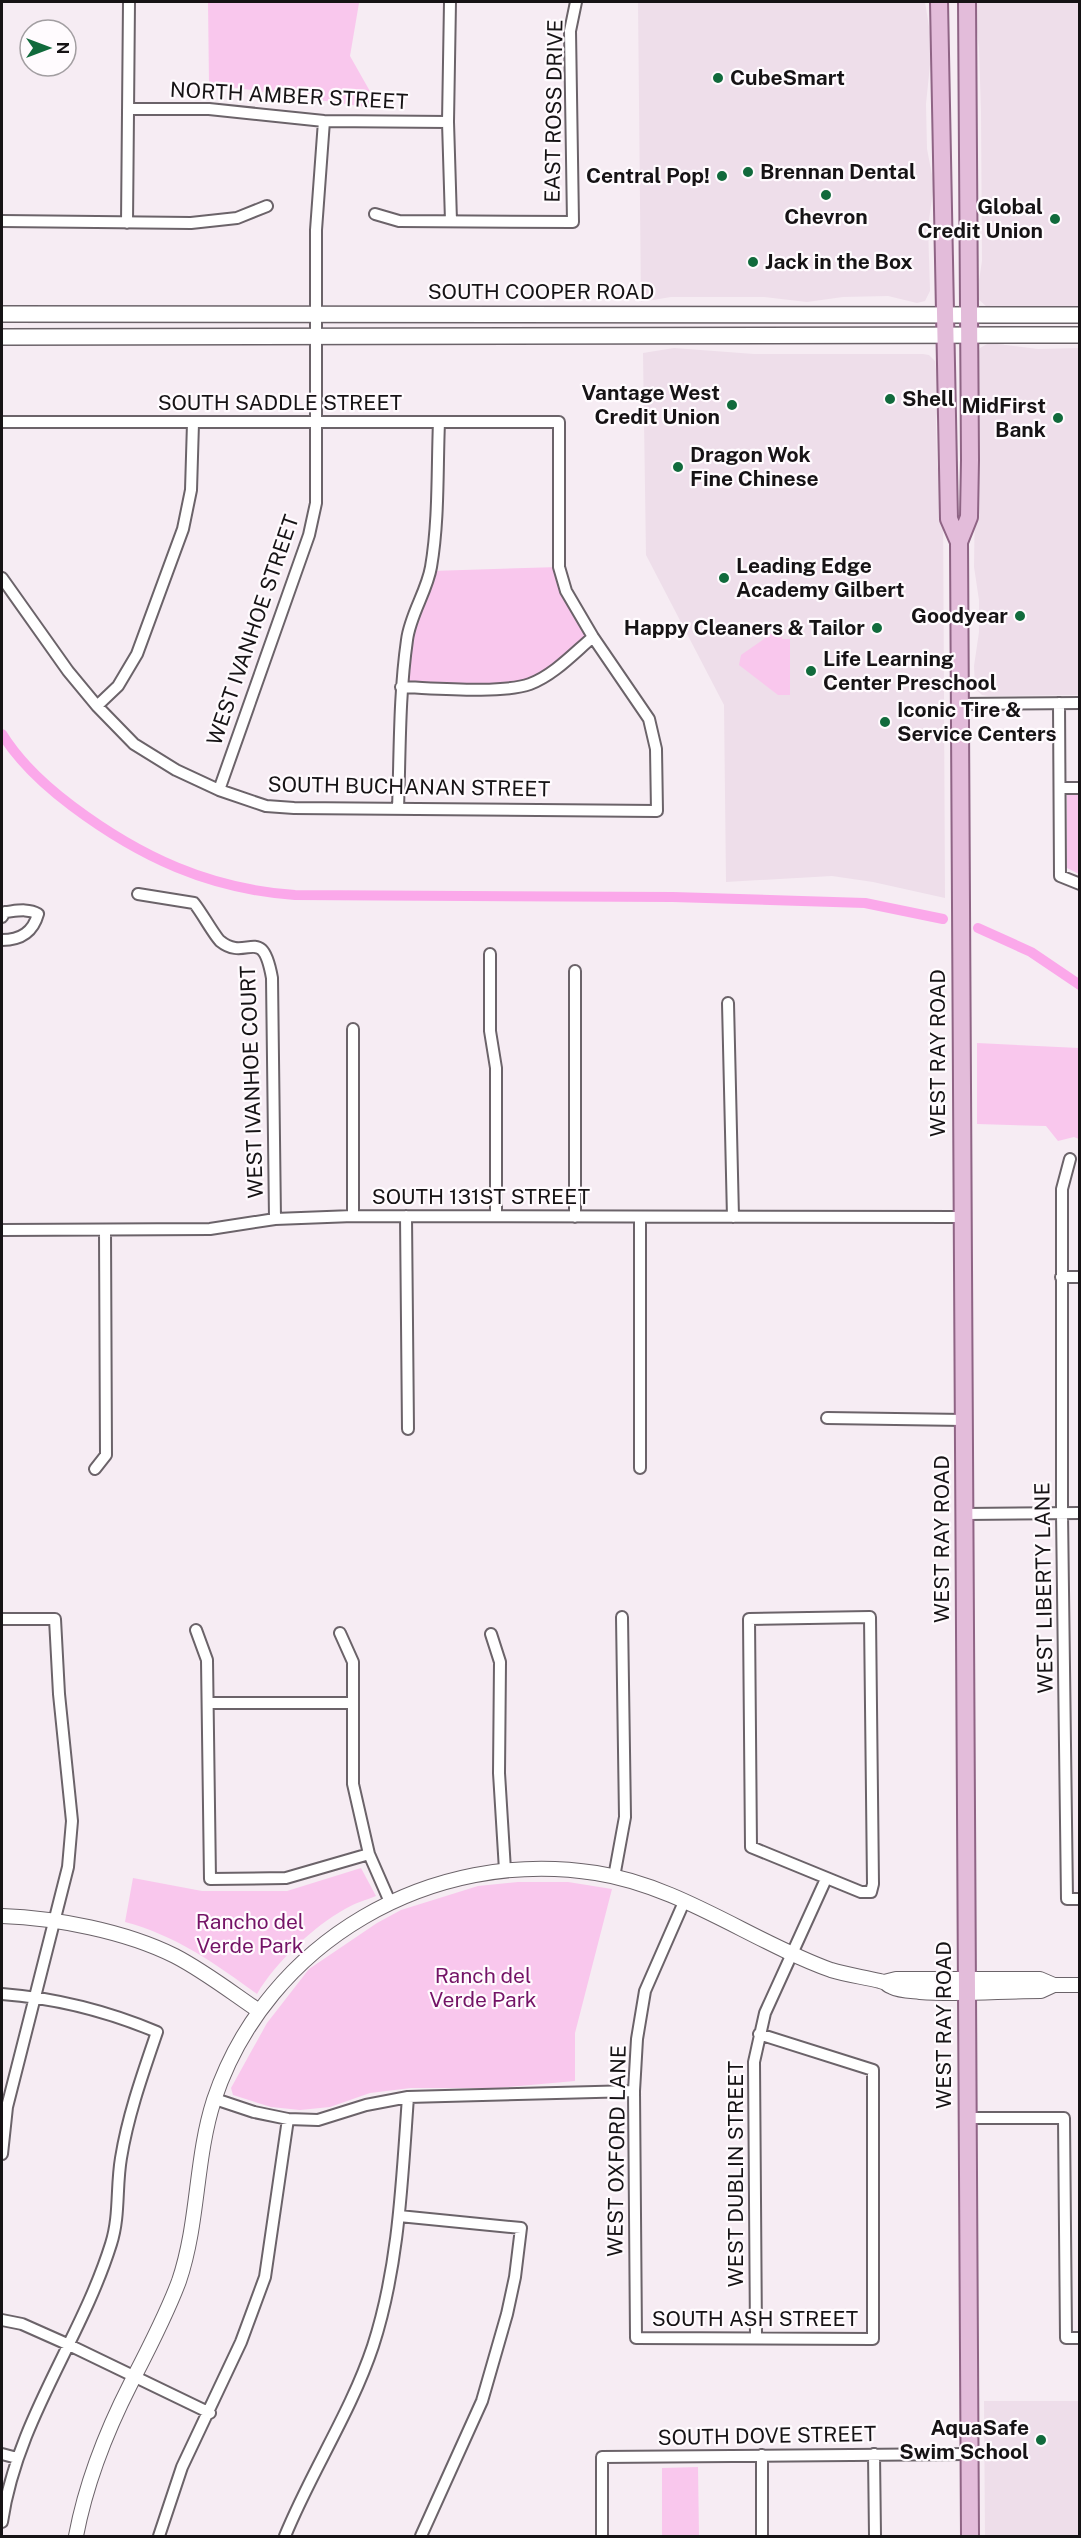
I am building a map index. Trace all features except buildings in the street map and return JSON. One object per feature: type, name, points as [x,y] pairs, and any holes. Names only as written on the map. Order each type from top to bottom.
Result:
[{"type":"main road","name":"WEST RAY ROAD","points":[[939,2],[949,519],[959,542]]},
{"type":"main road","name":"WEST RAY ROAD","points":[[968,2],[969,517],[959,542],[959,704],[970,2536]]},
{"type":"main road","points":[[939,28],[968,28]]},
{"type":"main road","name":"SOUTH COOPER ROAD","points":[[2,314],[316,312],[1080,315]]},
{"type":"main road","points":[[658,314],[658,337]]},
{"type":"main road","points":[[2,337],[1080,335]]},
{"type":"street","points":[[127,223],[129,2]]},
{"type":"street","points":[[375,214],[399,221],[451,221],[448,122],[450,2]]},
{"type":"street","name":"EAST ROSS DRIVE","points":[[451,221],[573,222],[570,32],[576,2]]},
{"type":"street","name":"NORTH AMBER STREET","points":[[128,109],[209,109],[324,121],[448,122]]},
{"type":"street","name":"WEST IVANHOE STREET","points":[[219,790],[309,535],[316,503],[316,230],[324,121]]},
{"type":"street","points":[[2,221],[191,223],[237,219],[267,206]]},
{"type":"street","name":"SOUTH SADDLE STREET","points":[[2,422],[559,422],[558,567],[566,591],[593,637]]},
{"type":"street","points":[[398,809],[401,687],[407,637],[431,571],[439,422]]},
{"type":"street","points":[[97,706],[118,686],[137,654],[183,529],[191,490],[193,423]]},
{"type":"street","name":"SOUTH BUCHANAN STREET","points":[[2,578],[68,671],[97,706],[134,744],[176,770],[219,790],[266,806],[657,811],[656,749],[649,719],[593,637]]},
{"type":"street","points":[[401,687],[510,688],[530,684],[549,673],[593,637]]},
{"type":"street","points":[[1059,703],[1060,876],[1080,885]]},
{"type":"street","points":[[959,704],[1080,703]]},
{"type":"street","points":[[1060,788],[1080,788]]},
{"type":"street","name":"WEST IVANHOE COURT","points":[[138,894],[194,903],[222,943],[231,947],[257,947],[263,949],[268,956],[272,978],[275,1219]]},
{"type":"street","points":[[2,917],[5,912],[16,911],[32,910],[38,914],[35,924],[28,933],[12,940],[2,940]]},
{"type":"street","points":[[490,954],[490,1031],[496,1068],[496,1216]]},
{"type":"street","points":[[575,971],[575,1217]]},
{"type":"street","points":[[728,1002],[733,1217]]},
{"type":"street","points":[[353,1029],[353,1216]]},
{"type":"street","name":"WEST LIBERTY LANE","points":[[1071,1159],[1062,1189],[1062,1513],[1067,1899],[1080,1899]]},
{"type":"street","name":"SOUTH 131ST STREET","points":[[2,1230],[210,1228],[275,1219],[353,1216],[962,1217]]},
{"type":"street","points":[[406,1216],[408,1429]]},
{"type":"street","points":[[640,1217],[640,1468]]},
{"type":"street","points":[[95,1469],[106,1455],[105,1230]]},
{"type":"street","points":[[1061,1277],[1080,1277]]},
{"type":"street","points":[[827,1418],[964,1420]]},
{"type":"street","points":[[965,1514],[1080,1513]]},
{"type":"street","points":[[614,1877],[625,1817],[622,1617]]},
{"type":"street","points":[[870,1617],[871,1892],[861,1892],[826,1879],[751,1847],[749,1619],[870,1617]]},
{"type":"street","points":[[2,1619],[55,1619],[59,1694],[72,1821],[68,1867],[7,2107],[2,2154]]},
{"type":"street","points":[[196,1630],[207,1660],[210,1879],[286,1878],[369,1854]]},
{"type":"street","points":[[340,1633],[353,1662],[351,1703],[353,1784],[369,1854],[390,1902]]},
{"type":"street","points":[[491,1635],[500,1662],[499,1773],[506,1870]]},
{"type":"street","points":[[209,1703],[351,1703]]},
{"type":"street","points":[[76,2536],[88,2483],[105,2440],[166,2312],[179,2279],[195,2207],[199,2162],[215,2099],[232,2057],[259,2011],[322,1945],[345,1927],[390,1902],[434,1884],[476,1873],[553,1869],[614,1877],[645,1885],[830,1970],[884,1982],[896,1978],[967,1985],[1040,1979],[1054,1985],[1080,1985]]},
{"type":"street","name":"WEST DUBLIN STREET","points":[[756,2338],[754,2061],[765,2013],[826,1879]]},
{"type":"street","name":"WEST OXFORD LANE","points":[[636,2338],[634,2091],[637,2039],[645,1991],[684,1902]]},
{"type":"street","points":[[2,1916],[54,1922],[146,1943],[175,1956],[259,2011]]},
{"type":"street","points":[[2,1994],[36,1996],[116,2015],[157,2032],[129,2120],[120,2162],[119,2203],[112,2242],[94,2289],[27,2431],[5,2497],[2,2522]]},
{"type":"street","name":"SOUTH ASH STREET","points":[[636,2338],[873,2339],[873,2070],[759,2034]]},
{"type":"street","points":[[215,2099],[254,2112],[288,2119],[318,2120],[366,2105],[408,2097],[514,2096],[576,2091],[634,2091]]},
{"type":"street","points":[[285,2536],[372,2347],[386,2298],[399,2216],[408,2097]]},
{"type":"street","points":[[967,2118],[1064,2118],[1066,2338],[1080,2338]]},
{"type":"street","points":[[159,2536],[182,2468],[210,2413],[241,2343],[265,2277],[288,2119]]},
{"type":"street","points":[[399,2216],[521,2228],[515,2277],[507,2314],[482,2401],[421,2536]]},
{"type":"street","points":[[2,2320],[22,2324],[67,2344],[210,2413]]},
{"type":"street","points":[[2,2454],[17,2458]]},
{"type":"street","points":[[874,2454],[875,2536]]},
{"type":"street","name":"SOUTH DOVE STREET","points":[[602,2536],[602,2457],[969,2454]]},
{"type":"street","points":[[762,2455],[762,2536]]},
{"type":"shaded area","points":[[638,2],[925,2],[932,45],[926,104],[927,149],[934,185],[928,226],[930,291],[925,301],[917,303],[888,296],[843,297],[807,302],[764,297],[671,297],[641,302]]},
{"type":"shaded area","points":[[974,2],[1079,2],[1079,306],[986,306],[978,299],[982,261],[981,112],[979,48]]},
{"type":"shaded area","points":[[989,343],[1038,349],[1079,348],[1079,695],[988,696],[982,695],[975,688],[974,666],[979,632],[979,600],[974,567],[977,358],[980,348]]},
{"type":"shaded area","points":[[674,348],[754,354],[923,354],[929,355],[935,361],[939,395],[936,422],[937,464],[943,498],[945,898],[873,882],[832,876],[726,882],[724,705],[646,555],[643,353]]},
{"type":"shaded area","points":[[984,2401],[1079,2401],[1079,2536],[985,2536]]},
{"type":"green space","points":[[208,2],[359,3],[350,56],[380,109],[209,84]]},
{"type":"green space","points":[[559,567],[593,637],[530,684],[401,687],[407,637],[431,571]]},
{"type":"green space","points":[[781,627],[782,639],[790,639],[790,695],[778,695],[739,665],[741,655]]},
{"type":"green space","points":[[1067,795],[1079,795],[1079,874],[1067,868]]},
{"type":"green space","points":[[977,1043],[1079,1048],[1079,1139],[1074,1137],[1058,1141],[1046,1126],[977,1124]]},
{"type":"green space","name":"Rancho del Verde Park","points":[[361,1868],[376,1896],[345,1909],[308,1935],[274,1970],[257,1994],[210,1961],[178,1943],[125,1922],[133,1878],[202,1891],[287,1891]]},
{"type":"green space","name":"Ranch del Verde Park","points":[[518,1882],[568,1882],[612,1889],[575,2033],[575,2081],[498,2088],[411,2088],[370,2093],[330,2107],[300,2110],[271,2107],[233,2095],[231,2088],[267,2023],[309,1969],[377,1923],[401,1910],[478,1886]]},
{"type":"green space","points":[[698,2467],[699,2536],[662,2536],[662,2468]]},
{"type":"waterway","points":[[2,734],[17,755],[42,782],[123,841],[177,867],[233,886],[295,895],[673,897],[865,903],[943,919]]},
{"type":"waterway","points":[[978,928],[1031,952],[1080,985]]},
{"type":"place","name":"CubeSmart","points":[[718,78]]},
{"type":"place","name":"Brennan Dental","points":[[748,172]]},
{"type":"place","name":"Central Pop!","points":[[722,176]]},
{"type":"place","name":"Chevron","points":[[826,195]]},
{"type":"place","name":"Global Credit Union","points":[[1055,219]]},
{"type":"place","name":"Jack in the Box","points":[[753,262]]},
{"type":"place","name":"Shell","points":[[890,399]]},
{"type":"place","name":"Vantage West Credit Union","points":[[732,405]]},
{"type":"place","name":"MidFirst Bank","points":[[1058,418]]},
{"type":"place","name":"Dragon Wok Fine Chinese","points":[[678,467]]},
{"type":"place","name":"Leading Edge Academy Gilbert","points":[[724,578]]},
{"type":"place","name":"Goodyear","points":[[1020,616]]},
{"type":"place","name":"Happy Cleaners & Tailor","points":[[877,628]]},
{"type":"place","name":"Life Learning Center Preschool","points":[[811,671]]},
{"type":"place","name":"Iconic Tire & Service Centers","points":[[885,722]]},
{"type":"place","name":"AquaSafe Swim School","points":[[1041,2440]]}]
